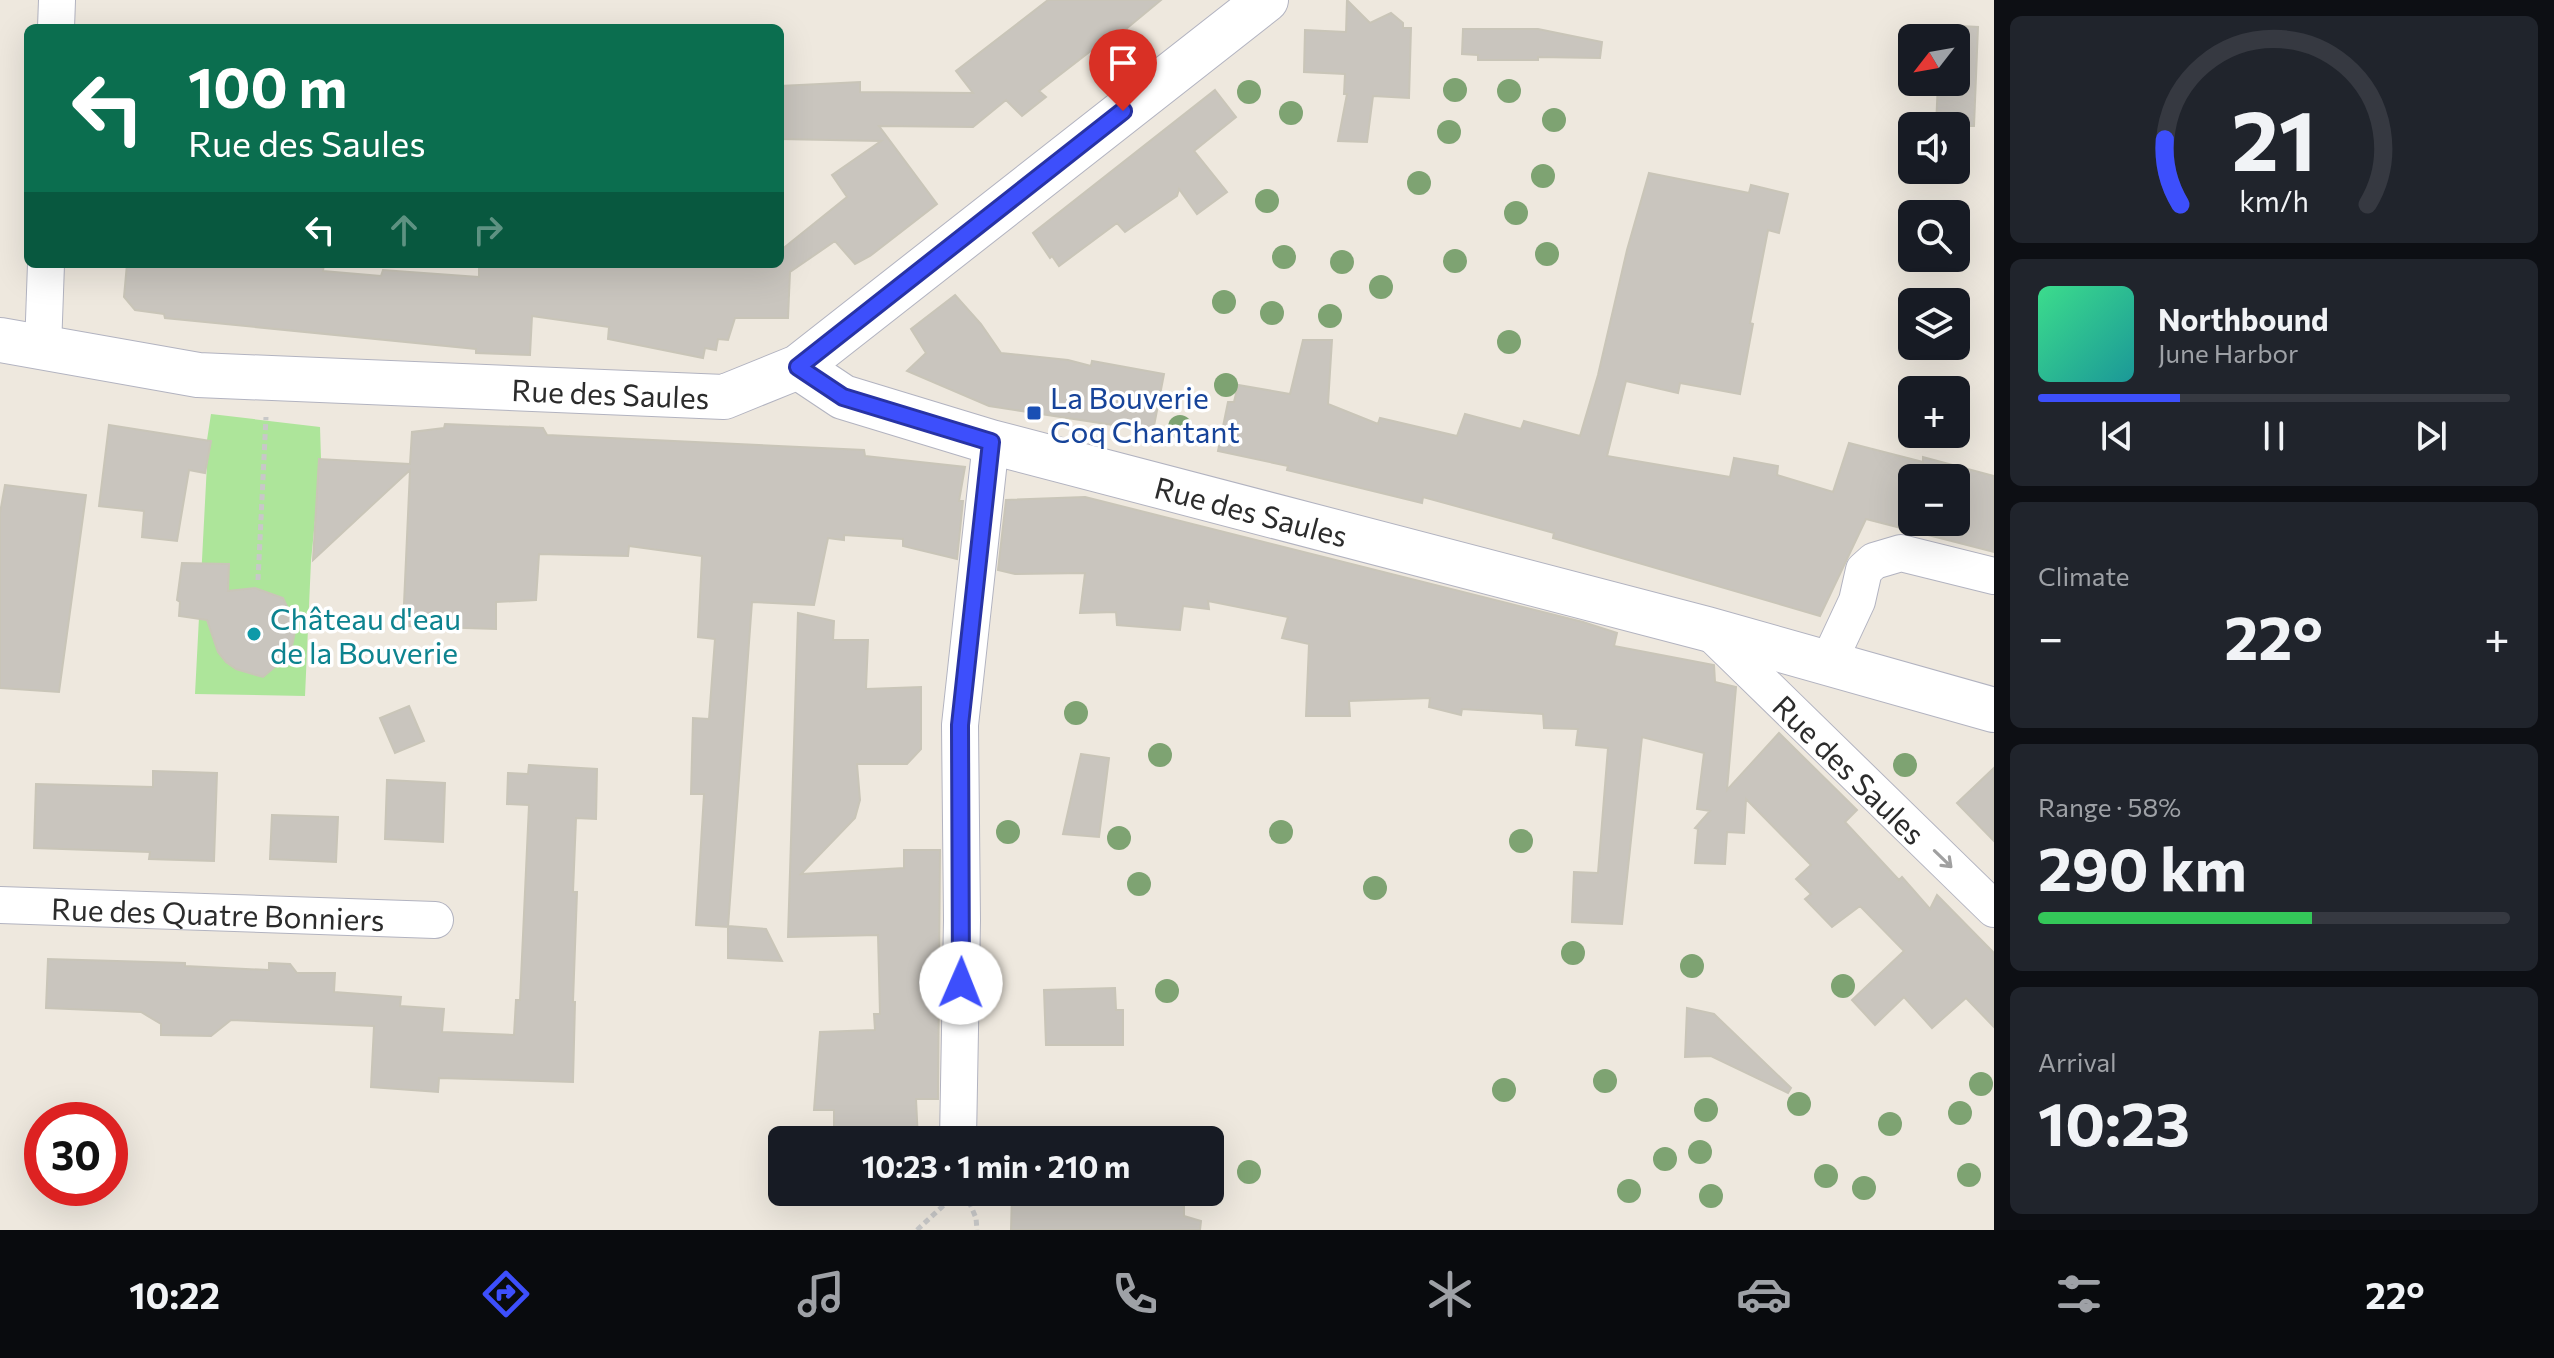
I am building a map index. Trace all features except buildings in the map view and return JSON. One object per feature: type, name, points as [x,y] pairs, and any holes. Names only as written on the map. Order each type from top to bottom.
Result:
[{"type":"main road","points":[[798,367],[1266,0]]},
{"type":"main road","name":"Rue des Saules","points":[[0,340],[198,375],[724,397],[798,367],[843,397],[991,442],[1707,629],[1994,710]]},
{"type":"street","points":[[56,24],[57,0]]},
{"type":"street","points":[[43,348],[46,268]]},
{"type":"street","points":[[958,1126],[962,920],[960,725],[991,442]]},
{"type":"street","points":[[1828,663],[1857,601],[1864,570],[1874,561],[1901,553],[1994,576]]},
{"type":"street","name":"Rue des Saules","points":[[1707,629],[1994,909]]},
{"type":"street","name":"Rue des Quatre Bonniers","points":[[0,905],[435,920]]},
{"type":"path","points":[[258,580],[267,422]]},
{"type":"path","points":[[917,1230],[943,1206]]},
{"type":"path","points":[[971,1206],[977,1230]]},
{"type":"green space","points":[[211,414],[320,427],[321,459],[311,561],[305,696],[195,694],[207,464],[211,442],[207,440]]},
{"type":"place","name":"La Bouverie Coq Chantant","points":[[1034,413]]},
{"type":"place","name":"Château d'eau de la Bouverie","points":[[254,634]]},
{"type":"route","points":[[961,983],[960,725],[991,442],[843,397],[798,367],[1123,111]]}]
